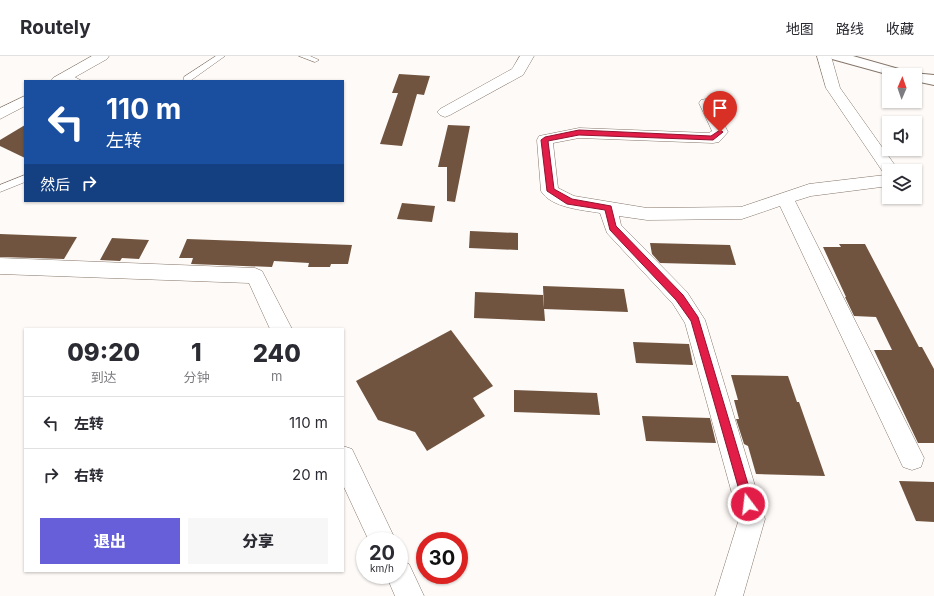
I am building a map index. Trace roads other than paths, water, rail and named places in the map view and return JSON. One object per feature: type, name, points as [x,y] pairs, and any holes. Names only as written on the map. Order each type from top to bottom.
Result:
[{"type":"street","points":[[67,79],[102,56]]},
{"type":"street","points":[[445,112],[518,72],[527,56]]},
{"type":"street","points":[[824,56],[833,88],[886,164]]},
{"type":"street","points":[[837,56],[882,68]]},
{"type":"street","points":[[922,78],[934,80]]},
{"type":"street","points":[[0,114],[24,101]]},
{"type":"street","points":[[706,103],[720,132],[713,138],[579,132],[545,140],[550,191],[570,202],[647,214],[742,213],[809,190],[882,181]]},
{"type":"street","points":[[785,198],[912,458]]},
{"type":"street","points":[[608,208],[613,228],[680,298],[695,320],[752,519],[729,596]]},
{"type":"street","points":[[0,266],[255,276],[281,328]]},
{"type":"street","points":[[344,460],[379,532]]},
{"type":"street","points":[[404,584],[410,596]]},
{"type":"lane","points":[[187,78],[221,56]]},
{"type":"lane","points":[[303,56],[315,60]]},
{"type":"lane","points":[[0,188],[24,178]]}]
